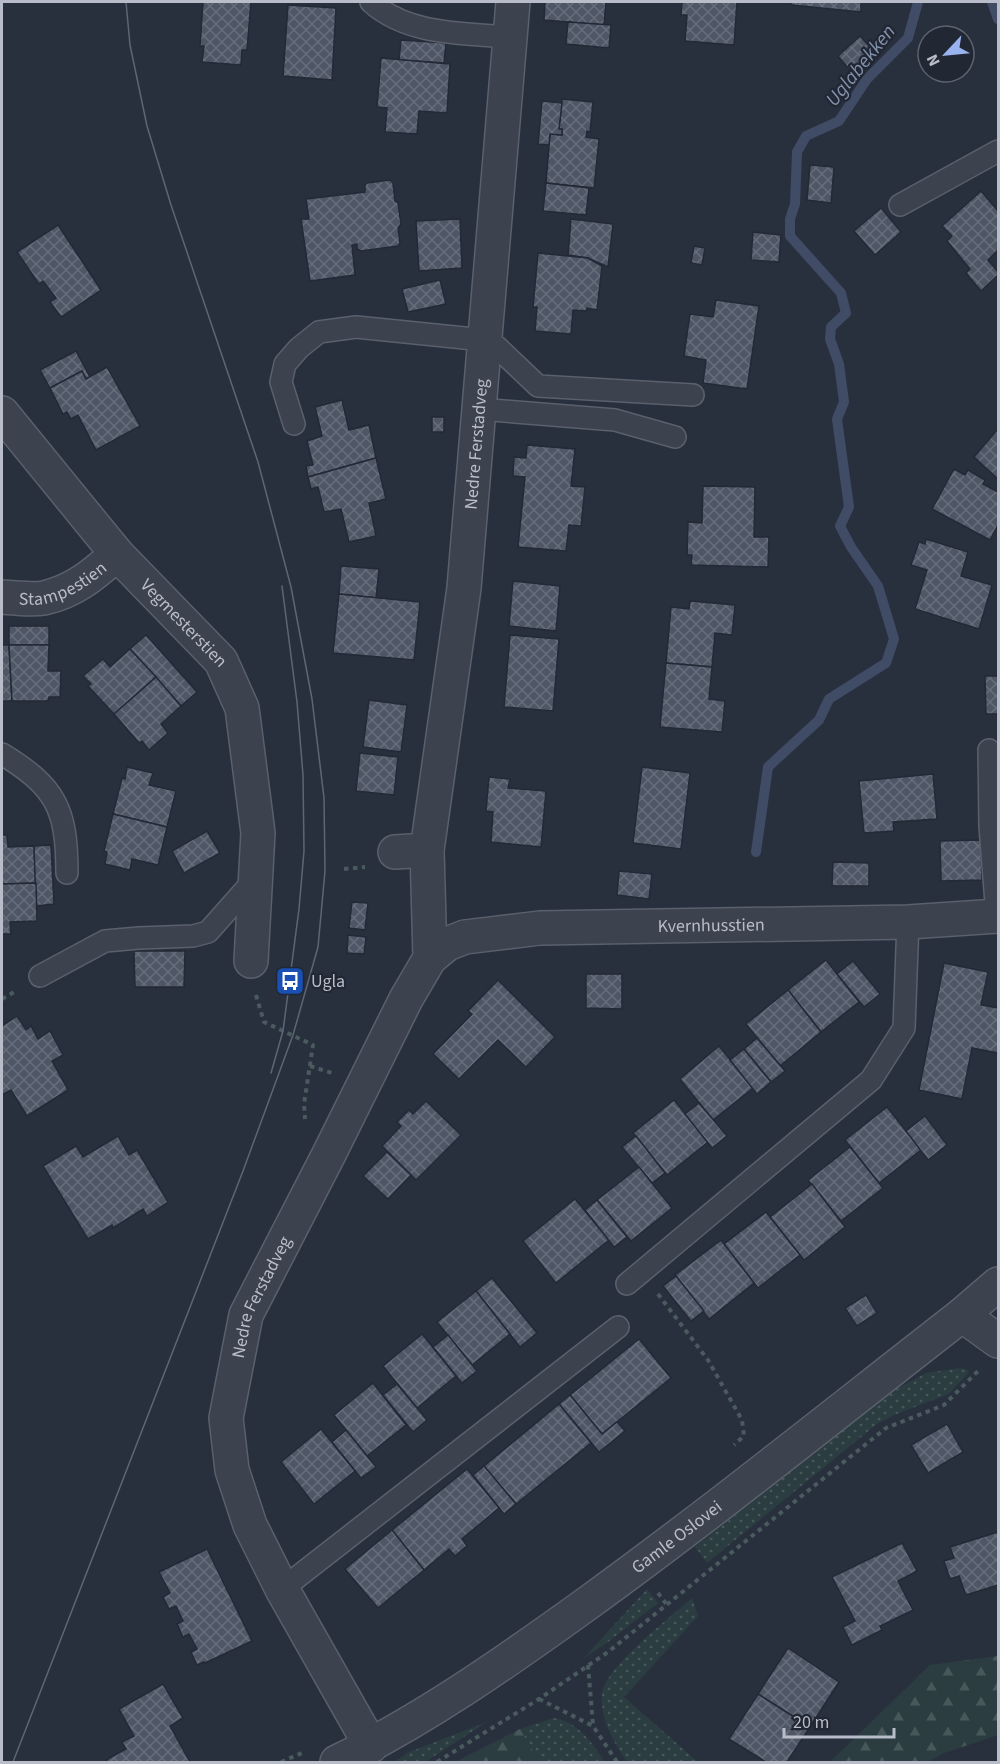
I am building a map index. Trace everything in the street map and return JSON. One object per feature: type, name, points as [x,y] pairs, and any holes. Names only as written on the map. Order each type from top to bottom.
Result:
[{"type":"street","name":"Nedre Ferstadveg","points":[[371,1746],[282,1589],[250,1526],[232,1470],[226,1418],[246,1315],[406,999],[430,958],[428,850],[464,588],[513,2]]},
{"type":"street","name":"Vegmesterstien","points":[[2,413],[117,554],[221,661],[231,682],[242,708],[258,833],[251,961]]},
{"type":"street","name":"Stampestien","points":[[2,597],[43,598],[66,591],[89,579],[117,554]]},
{"type":"street","points":[[395,852],[428,850]]},
{"type":"street","name":"Kvernhusstien","points":[[430,958],[447,944],[465,937],[540,928],[908,922],[998,916]]},
{"type":"street","name":"Gamle Oslovei","points":[[337,1762],[371,1746],[496,1669],[639,1567],[999,1284]]},
{"type":"street","points":[[962,1315],[999,1341]]},
{"type":"lane","points":[[371,2],[381,11],[414,25],[435,30],[509,38]]},
{"type":"lane","points":[[900,205],[999,151]]},
{"type":"lane","points":[[294,424],[280,382],[285,364],[299,348],[319,332],[356,327],[484,340],[497,347],[538,386],[693,394]]},
{"type":"lane","points":[[479,409],[615,420],[675,436]]},
{"type":"lane","points":[[989,750],[990,826],[998,916]]},
{"type":"lane","points":[[2,754],[33,775],[47,788],[56,803],[67,842],[68,873]]},
{"type":"lane","points":[[39,976],[105,941],[193,936],[208,932],[255,879]]},
{"type":"lane","points":[[634,1279],[872,1080],[904,1028],[908,922]]},
{"type":"lane","points":[[282,1589],[618,1327]]},
{"type":"path","points":[[251,961],[254,985],[264,1022],[313,1045],[304,1104],[306,1138],[329,1154]]},
{"type":"path","points":[[634,1279],[669,1307],[708,1360],[741,1420],[744,1436],[726,1452]]},
{"type":"path","points":[[437,1762],[539,1699],[608,1652],[886,1428],[944,1405],[977,1372]]},
{"type":"path","points":[[588,1665],[593,1726],[617,1762]]},
{"type":"path","points":[[539,1699],[593,1726]]},
{"type":"path","points":[[281,1762],[306,1750]]},
{"type":"green space","points":[[960,1368],[969,1372],[949,1394],[877,1424],[707,1563],[695,1547],[896,1389],[926,1373]]},
{"type":"green space","points":[[647,1589],[658,1603],[584,1658]]},
{"type":"green space","points":[[692,1598],[698,1616],[624,1697],[698,1762],[627,1762],[613,1739],[603,1712],[602,1694],[606,1683],[626,1657]]},
{"type":"green space","points":[[998,1656],[998,1735],[944,1753],[927,1762],[830,1762],[930,1665]]},
{"type":"green space","points":[[554,1718],[563,1720],[578,1729],[605,1762],[539,1762],[520,1729]]},
{"type":"green space","points":[[487,1722],[425,1762],[394,1762],[409,1752]]},
{"type":"green space","points":[[520,1729],[539,1762],[455,1762]]},
{"type":"building","points":[[203,2],[251,2],[247,50],[242,50],[241,65],[202,62],[204,46],[200,46]]},
{"type":"building","points":[[545,2],[606,2],[604,25],[544,20]]},
{"type":"building","points":[[682,2],[737,2],[734,45],[685,41],[687,15],[681,15]]},
{"type":"building","points":[[789,2],[861,2],[861,12],[792,5]]},
{"type":"building","points":[[288,5],[336,8],[332,80],[283,76]]},
{"type":"building","points":[[568,22],[611,25],[609,48],[566,44]]},
{"type":"building","points":[[860,36],[876,54],[853,74],[838,56]]},
{"type":"building","points":[[401,40],[446,43],[444,63],[399,60]]},
{"type":"building","points":[[381,58],[450,64],[447,113],[419,111],[417,134],[385,132],[387,108],[377,107]]},
{"type":"building","points":[[562,99],[593,102],[590,132],[587,131],[586,137],[599,139],[594,188],[546,183],[550,134],[562,135],[562,129],[559,129]]},
{"type":"building","points":[[542,101],[562,103],[559,129],[562,129],[562,135],[550,134],[549,145],[538,144]]},
{"type":"building","points":[[810,165],[834,167],[831,203],[807,200]]},
{"type":"building","points":[[390,180],[393,183],[395,201],[398,203],[401,224],[398,228],[400,243],[398,246],[361,251],[357,249],[357,244],[352,245],[355,275],[310,281],[301,219],[309,219],[306,199],[365,192],[367,183]]},
{"type":"building","points":[[546,183],[589,188],[586,215],[543,211]]},
{"type":"building","points":[[981,191],[998,211],[998,250],[988,260],[998,275],[981,291],[966,273],[970,269],[947,241],[952,236],[942,226]]},
{"type":"building","points":[[881,208],[901,232],[875,255],[854,231]]},
{"type":"building","points":[[460,219],[462,268],[419,271],[416,221]]},
{"type":"building","points":[[571,219],[613,224],[608,267],[588,258],[568,255]]},
{"type":"building","points":[[58,225],[101,290],[61,317],[50,302],[56,298],[43,281],[39,284],[17,252]]},
{"type":"building","points":[[753,232],[781,235],[779,262],[751,260]]},
{"type":"building","points":[[694,246],[705,248],[702,265],[691,263]]},
{"type":"building","points":[[538,253],[588,258],[602,266],[597,310],[587,308],[586,311],[573,310],[571,334],[535,331],[537,307],[533,307]]},
{"type":"building","points":[[440,280],[446,304],[408,312],[402,289]]},
{"type":"building","points":[[716,300],[759,306],[747,389],[703,383],[706,360],[684,356],[690,314],[713,317]]},
{"type":"building","points":[[76,351],[90,377],[86,379],[82,371],[50,388],[40,370]]},
{"type":"building","points":[[107,367],[140,426],[96,450],[78,415],[71,419],[67,412],[63,414],[50,388],[82,371],[86,379]]},
{"type":"building","points":[[342,400],[349,430],[369,425],[376,458],[308,477],[306,466],[313,465],[307,441],[322,436],[315,407]]},
{"type":"building","points":[[432,417],[444,417],[444,432],[432,432]]},
{"type":"building","points":[[998,429],[998,479],[974,457]]},
{"type":"building","points":[[527,445],[575,449],[571,486],[585,487],[581,526],[569,525],[566,551],[518,547],[525,477],[513,476],[514,457],[526,458]]},
{"type":"building","points":[[376,458],[386,499],[369,503],[376,536],[349,542],[341,509],[324,512],[318,487],[311,489],[308,477]]},
{"type":"building","points":[[954,469],[965,475],[968,470],[985,480],[983,484],[998,492],[998,525],[990,540],[932,509]]},
{"type":"building","points":[[703,486],[755,487],[754,537],[769,537],[768,567],[691,565],[692,555],[687,555],[688,522],[702,523]]},
{"type":"building","points":[[926,539],[968,552],[961,576],[992,585],[979,629],[915,609],[927,570],[911,565],[919,542],[925,544]]},
{"type":"building","points":[[341,566],[379,569],[376,598],[339,594]]},
{"type":"building","points":[[513,581],[560,586],[556,631],[509,626]]},
{"type":"building","points":[[339,594],[420,602],[414,660],[333,653]]},
{"type":"building","points":[[690,601],[735,605],[732,635],[715,633],[712,667],[666,663],[671,607],[689,609]]},
{"type":"building","points":[[9,626],[49,626],[49,645],[9,645]]},
{"type":"building","points":[[146,635],[197,692],[181,706],[130,649]]},
{"type":"building","points":[[510,635],[559,639],[553,711],[504,707]]},
{"type":"building","points":[[2,645],[9,645],[12,701],[2,701]]},
{"type":"building","points":[[9,645],[49,645],[48,671],[61,671],[60,697],[49,697],[48,701],[12,701]]},
{"type":"building","points":[[130,649],[156,677],[114,714],[88,686],[91,684],[83,676],[103,659],[110,667]]},
{"type":"building","points":[[666,663],[712,667],[709,699],[725,701],[722,732],[660,727]]},
{"type":"building","points":[[985,676],[998,676],[998,714],[986,714]]},
{"type":"building","points":[[156,677],[181,706],[161,724],[168,733],[149,750],[142,741],[139,743],[114,714]]},
{"type":"building","points":[[369,700],[407,705],[401,752],[363,747]]},
{"type":"building","points":[[360,753],[398,757],[394,795],[356,791]]},
{"type":"building","points":[[127,767],[153,773],[149,785],[176,791],[167,827],[113,814]]},
{"type":"building","points":[[642,767],[690,773],[681,849],[633,843]]},
{"type":"building","points":[[933,774],[937,819],[893,822],[894,831],[864,833],[859,781]]},
{"type":"building","points":[[489,777],[510,779],[508,788],[546,791],[541,847],[491,842],[493,812],[486,811]]},
{"type":"building","points":[[113,814],[167,827],[158,865],[132,859],[130,870],[105,864],[107,852],[104,851]]},
{"type":"building","points":[[207,831],[220,853],[184,873],[172,851]]},
{"type":"building","points":[[2,835],[7,835],[8,847],[34,846],[36,883],[2,884]]},
{"type":"building","points":[[981,840],[982,880],[941,881],[940,841]]},
{"type":"building","points":[[51,845],[54,904],[36,906],[34,846]]},
{"type":"building","points":[[833,862],[869,863],[869,886],[832,886]]},
{"type":"building","points":[[619,871],[652,874],[649,899],[617,895]]},
{"type":"building","points":[[36,883],[37,921],[10,922],[11,934],[2,934],[2,884]]},
{"type":"building","points":[[352,902],[368,903],[365,930],[349,928]]},
{"type":"building","points":[[348,935],[366,937],[364,954],[347,953]]},
{"type":"building","points":[[134,951],[185,951],[184,987],[135,987]]},
{"type":"building","points":[[826,960],[859,1002],[821,1032],[788,990]]},
{"type":"building","points":[[853,961],[880,994],[864,1007],[837,974]]},
{"type":"building","points":[[944,963],[988,972],[981,1005],[998,1008],[998,1053],[972,1048],[962,1099],[919,1090]]},
{"type":"building","points":[[586,974],[622,974],[622,1009],[586,1008]]},
{"type":"building","points":[[498,980],[555,1037],[526,1067],[498,1040],[459,1079],[433,1054],[472,1014],[468,1011]]},
{"type":"building","points":[[788,990],[821,1032],[780,1066],[746,1024]]},
{"type":"building","points":[[17,1016],[26,1030],[31,1026],[38,1039],[50,1031],[63,1055],[52,1061],[68,1090],[27,1116],[11,1090],[2,1095],[2,1026]]},
{"type":"building","points":[[757,1038],[785,1071],[771,1082],[744,1049]]},
{"type":"building","points":[[719,1046],[753,1088],[713,1120],[680,1079]]},
{"type":"building","points":[[744,1049],[771,1082],[757,1094],[730,1060]]},
{"type":"building","points":[[674,1100],[708,1142],[667,1175],[633,1133]]},
{"type":"building","points":[[426,1101],[461,1135],[416,1180],[382,1146],[401,1126],[397,1122],[409,1110],[413,1114]]},
{"type":"building","points":[[699,1103],[727,1136],[712,1148],[685,1114]]},
{"type":"building","points":[[887,1107],[921,1150],[879,1183],[845,1140]]},
{"type":"building","points":[[925,1116],[947,1145],[928,1160],[906,1131]]},
{"type":"building","points":[[118,1136],[129,1155],[137,1150],[168,1202],[147,1216],[143,1209],[113,1228],[112,1225],[88,1239],[43,1166],[76,1146],[83,1157]]},
{"type":"building","points":[[636,1136],[665,1173],[652,1183],[622,1147]]},
{"type":"building","points":[[850,1147],[883,1188],[841,1221],[808,1180]]},
{"type":"building","points":[[387,1152],[411,1175],[388,1199],[363,1176]]},
{"type":"building","points":[[639,1167],[672,1208],[631,1241],[597,1200]]},
{"type":"building","points":[[812,1184],[845,1227],[804,1260],[770,1217]]},
{"type":"building","points":[[575,1199],[609,1240],[556,1283],[523,1241]]},
{"type":"building","points":[[597,1200],[627,1237],[614,1247],[585,1210]]},
{"type":"building","points":[[766,1212],[800,1255],[758,1288],[724,1244]]},
{"type":"building","points":[[721,1240],[754,1283],[709,1319],[675,1275]]},
{"type":"building","points":[[676,1276],[704,1311],[691,1321],[663,1286]]},
{"type":"building","points":[[492,1278],[537,1333],[520,1347],[476,1291]]},
{"type":"building","points":[[476,1291],[510,1334],[472,1365],[437,1322]]},
{"type":"building","points":[[866,1295],[877,1313],[857,1326],[845,1308]]},
{"type":"building","points":[[422,1334],[456,1376],[417,1408],[383,1366]]},
{"type":"building","points":[[448,1335],[477,1371],[462,1383],[433,1347]]},
{"type":"building","points":[[639,1339],[671,1378],[602,1434],[570,1395]]},
{"type":"building","points":[[373,1383],[406,1425],[367,1456],[334,1415]]},
{"type":"building","points":[[397,1384],[427,1420],[413,1432],[383,1395]]},
{"type":"building","points":[[570,1395],[602,1434],[617,1422],[625,1431],[599,1452],[559,1404]]},
{"type":"building","points":[[559,1404],[591,1443],[516,1504],[484,1466]]},
{"type":"building","points":[[947,1424],[963,1452],[928,1473],[911,1445]]},
{"type":"building","points":[[321,1429],[355,1471],[314,1504],[281,1462]]},
{"type":"building","points":[[346,1430],[376,1467],[361,1478],[332,1442]]},
{"type":"building","points":[[484,1466],[516,1504],[504,1514],[473,1475]]},
{"type":"building","points":[[467,1469],[499,1508],[462,1539],[467,1546],[455,1556],[449,1549],[424,1570],[392,1530]]},
{"type":"building","points":[[392,1530],[424,1570],[378,1608],[345,1569]]},
{"type":"building","points":[[998,1532],[998,1585],[966,1595],[959,1576],[950,1579],[944,1561],[954,1558],[950,1547]]},
{"type":"building","points":[[902,1543],[917,1571],[898,1581],[913,1610],[880,1626],[882,1630],[852,1645],[843,1627],[855,1621],[832,1577]]},
{"type":"building","points":[[207,1549],[252,1641],[197,1665],[191,1652],[197,1649],[189,1634],[183,1637],[177,1624],[183,1621],[176,1606],[169,1609],[163,1597],[170,1593],[159,1572]]},
{"type":"building","points":[[788,1648],[839,1682],[810,1727],[758,1694]]},
{"type":"building","points":[[163,1684],[183,1718],[170,1726],[190,1762],[108,1762],[106,1760],[126,1749],[122,1742],[134,1736],[119,1709]]},
{"type":"building","points":[[758,1694],[810,1727],[787,1762],[766,1762],[729,1739]]},
{"type":"waterway","name":"Uglabekken","points":[[756,852],[768,767],[819,720],[829,699],[886,663],[894,639],[878,586],[851,547],[840,526],[849,507],[837,419],[844,402],[839,364],[830,339],[831,327],[846,313],[841,293],[790,236],[790,219],[795,204],[797,152],[806,136],[839,121],[867,79],[908,38],[918,2]]},
{"type":"waterway","name":"Uglabekken","points":[[992,2],[998,19]]},
{"type":"tram line","points":[[13,1762],[243,1171],[293,1035],[318,947],[325,871],[324,798],[312,699],[291,587],[258,462],[171,205],[147,126],[130,45],[126,2]]},
{"type":"tram line","points":[[271,1073],[283,1031],[304,851],[303,775],[297,702],[282,586]]},
{"type":"place","name":"Ugla","points":[[290,981]]}]
